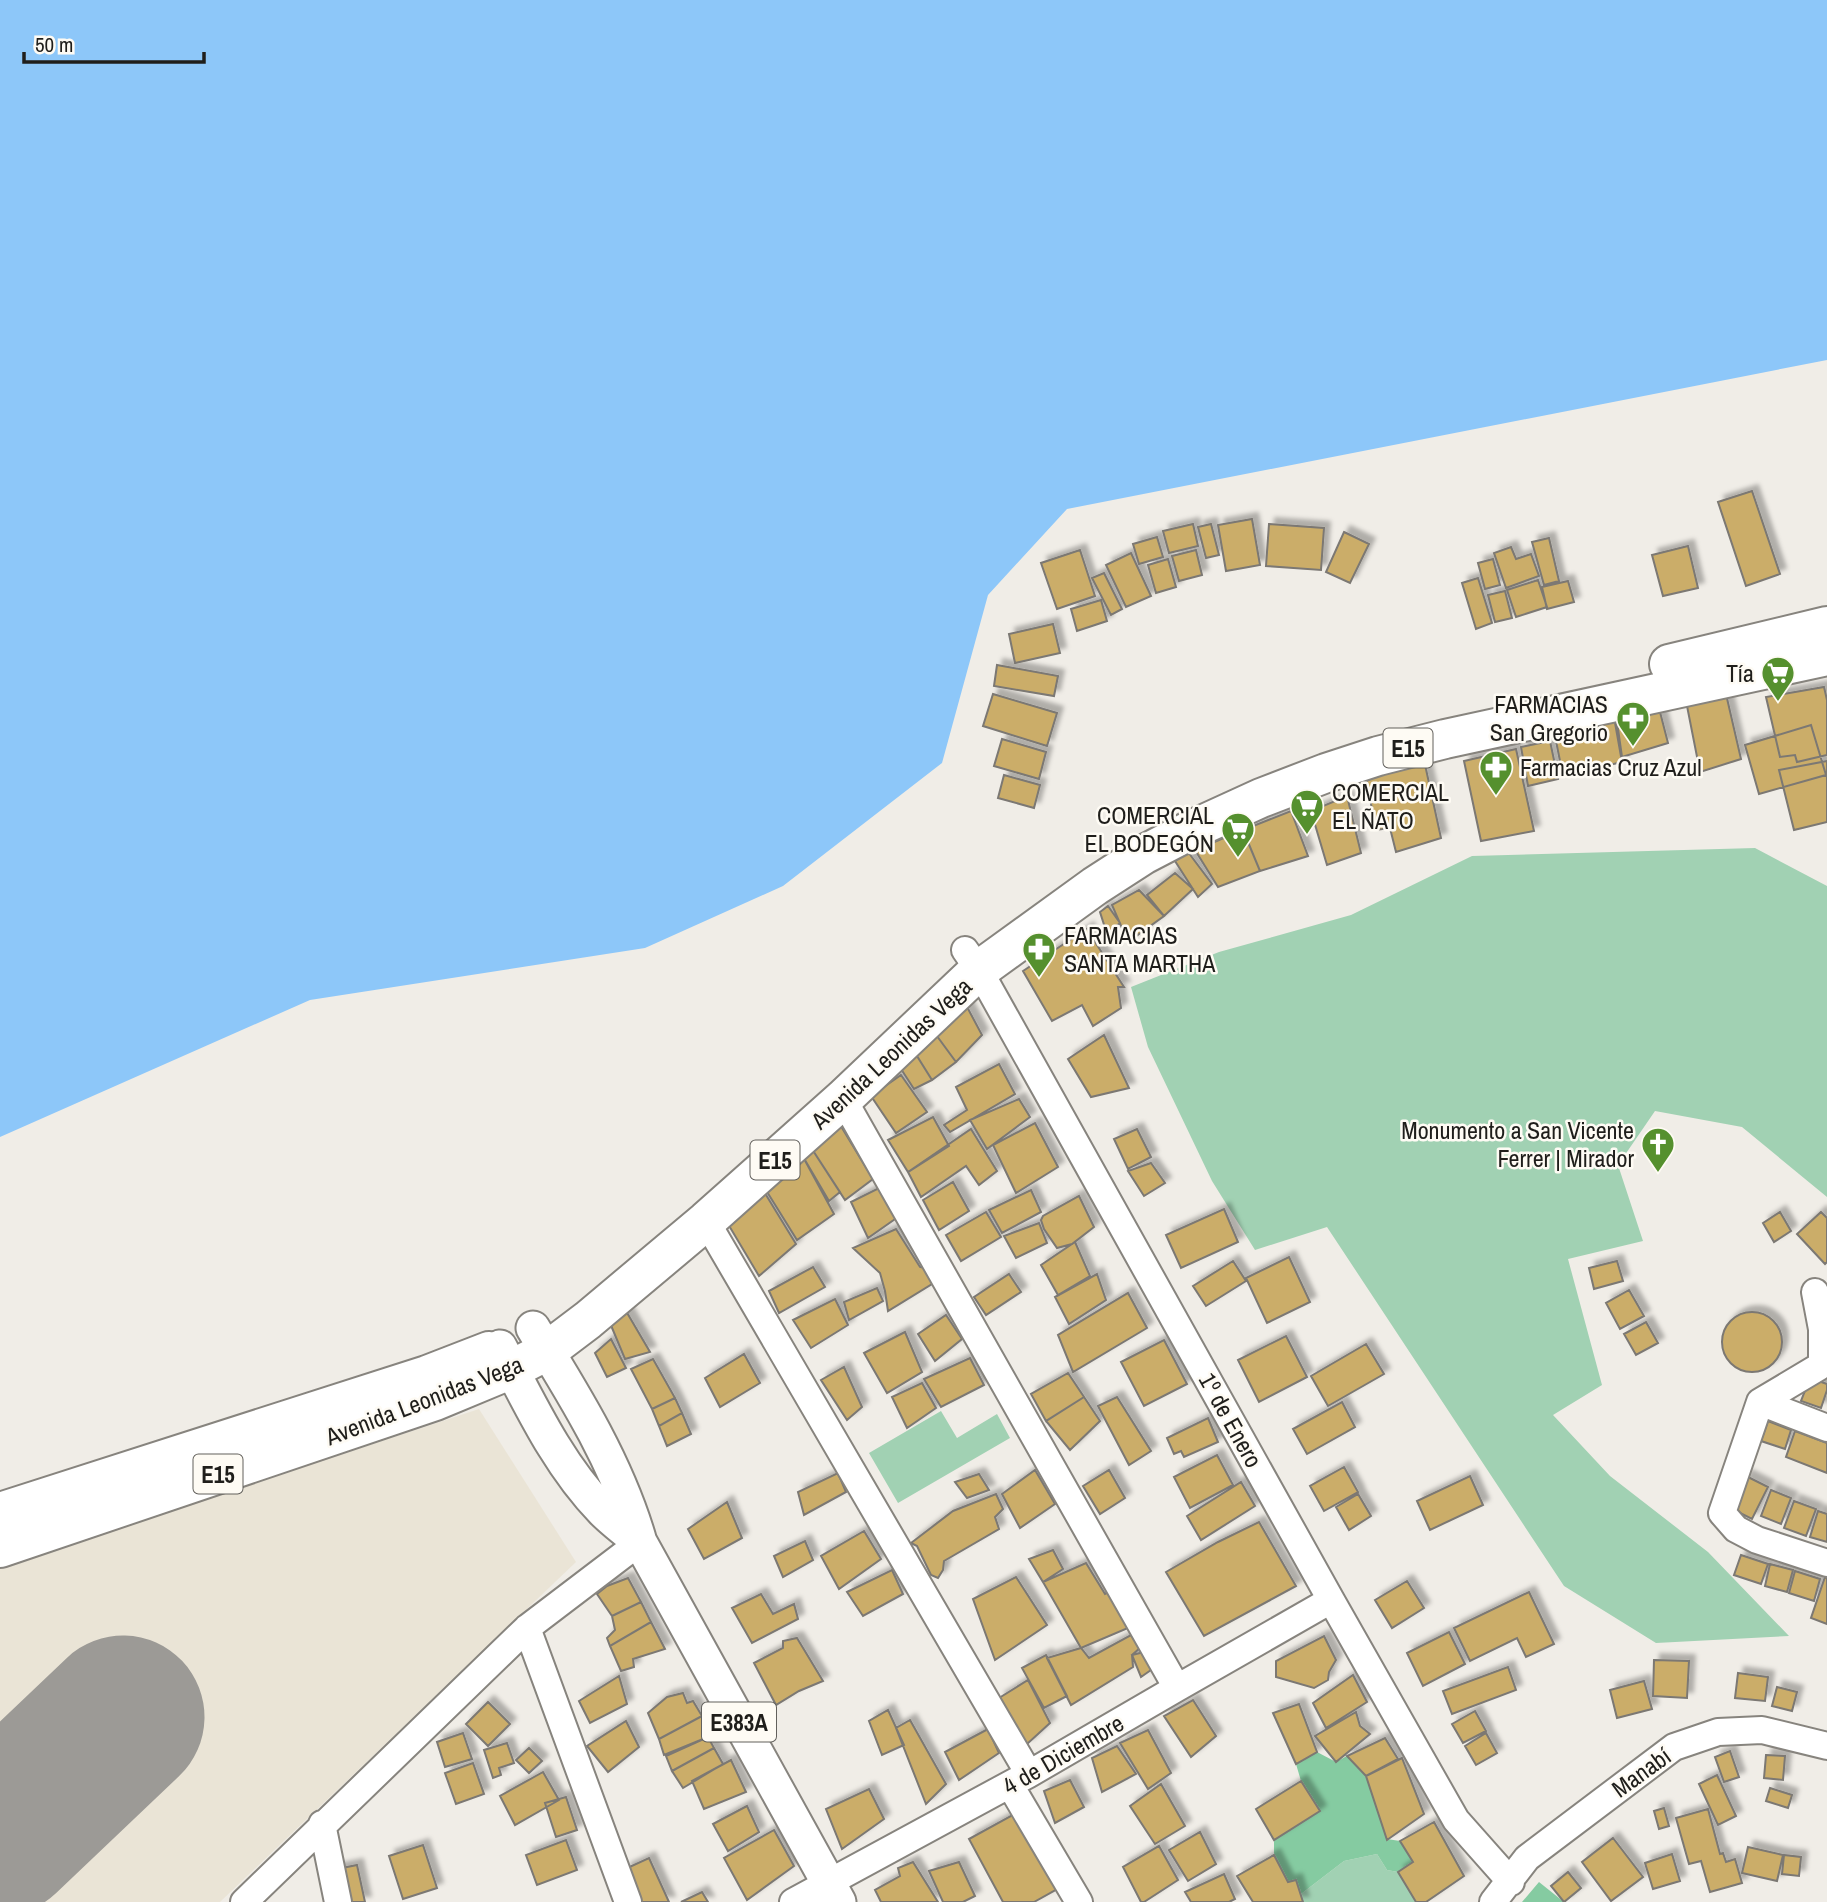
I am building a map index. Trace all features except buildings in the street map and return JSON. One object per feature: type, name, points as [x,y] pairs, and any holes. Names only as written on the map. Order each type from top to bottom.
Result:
[{"type":"highway","name":"Avenida Leonidas Vega","points":[[540,1340],[576,1298],[692,1202],[972,960],[1043,892],[1130,833],[1178,808],[1323,751],[1440,717],[1827,626]]},
{"type":"highway","name":"Avenida Leonidas Vega","points":[[0,1548],[435,1401],[540,1340],[588,1320],[706,1221],[843,1099],[972,960],[1143,855],[1191,830],[1326,773],[1378,756],[1827,656]]},
{"type":"highway","name":"Avenida Leonidas Vega","points":[[0,1512],[427,1375],[506,1358]]},
{"type":"main road","name":"E383A","points":[[540,1340],[577,1401],[621,1485],[640,1542],[834,1892]]},
{"type":"main road","name":"E383A","points":[[506,1358],[545,1431],[579,1483],[602,1510],[640,1542]]},
{"type":"street","name":"1º de Enero","points":[[972,960],[1457,1820],[1511,1882]]},
{"type":"street","points":[[843,1099],[1177,1688]]},
{"type":"street","points":[[706,1221],[1020,1780],[1079,1902]]},
{"type":"street","points":[[1815,1292],[1822,1329],[1824,1366],[1760,1402],[1722,1513],[1736,1530],[1756,1540],[1827,1563]]},
{"type":"street","points":[[1760,1402],[1827,1428]]},
{"type":"street","points":[[244,1902],[527,1628],[640,1542]]},
{"type":"street","name":"4 de Diciembre","points":[[793,1902],[834,1892],[1020,1780],[1331,1600]]},
{"type":"street","points":[[527,1628],[628,1902]]},
{"type":"street","name":"Manabí","points":[[1493,1902],[1527,1858],[1674,1747],[1718,1732],[1762,1730],[1827,1746]]},
{"type":"street","points":[[322,1825],[338,1902]]},
{"type":"shaded area","points":[[479,1409],[576,1562],[220,1902],[0,1902],[0,1567]]},
{"type":"green space","points":[[1755,848],[1827,886],[1827,1197],[1742,1127],[1655,1111],[1618,1165],[1643,1241],[1568,1259],[1602,1385],[1553,1415],[1610,1476],[1708,1552],[1789,1636],[1656,1643],[1564,1586],[1327,1227],[1255,1250],[1212,1181],[1148,1047],[1131,987],[1219,952],[1351,915],[1472,856]]},
{"type":"green space","points":[[941,1411],[957,1438],[997,1414],[1010,1438],[898,1503],[869,1453]]},
{"type":"green space","points":[[1317,1752],[1336,1762],[1347,1756],[1366,1776],[1387,1839],[1400,1841],[1413,1862],[1398,1872],[1387,1870],[1377,1854],[1344,1861],[1301,1894],[1296,1880],[1288,1882],[1274,1855],[1274,1840],[1320,1811],[1301,1781],[1296,1764]]},
{"type":"green space","points":[[1377,1854],[1387,1870],[1398,1872],[1416,1902],[1303,1902],[1301,1894],[1344,1861]]},
{"type":"green space","points":[[1539,1882],[1564,1902],[1522,1902]]},
{"type":"water","points":[[0,0],[1827,0],[1827,360],[1067,509],[988,595],[942,763],[783,886],[645,948],[310,1000],[0,1137]]},
{"type":"runway","points":[[0,1834],[123,1717]]},
{"type":"place","name":"Tía","points":[[1778,703]]},
{"type":"place","name":"FARMACIAS San Gregorio","points":[[1633,748]]},
{"type":"place","name":"Farmacias Cruz Azul","points":[[1496,797]]},
{"type":"place","name":"COMERCIAL EL ÑATO","points":[[1307,836]]},
{"type":"place","name":"COMERCIAL EL BODEGÓN","points":[[1238,859]]},
{"type":"place","name":"FARMACIAS SANTA MARTHA","points":[[1039,979]]},
{"type":"place","name":"Monumento a San Vicente Ferrer | Mirador","points":[[1658,1174]]}]
